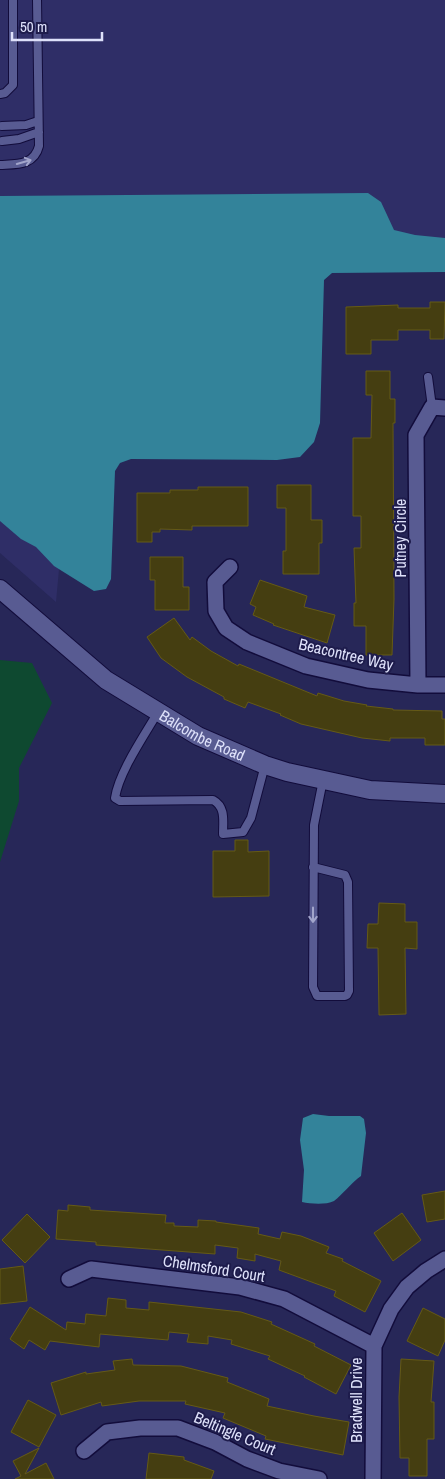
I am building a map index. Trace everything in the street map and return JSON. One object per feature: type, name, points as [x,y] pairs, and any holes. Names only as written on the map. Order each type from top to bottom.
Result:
[{"type":"street","name":"Putney Circle","points":[[418,685],[416,435],[439,407]]},
{"type":"street","name":"Beacontree Way","points":[[230,568],[215,582],[216,611],[226,628],[247,642],[306,666],[368,680],[445,686]]},
{"type":"street","name":"Balcombe Road","points":[[0,589],[106,680],[198,736],[265,765],[287,772],[370,790],[445,794]]},
{"type":"street","name":"Bradwell Drive","points":[[373,1479],[374,1346],[390,1309],[407,1286],[445,1259]]},
{"type":"street","name":"Chelmsford Court","points":[[68,1279],[91,1269],[240,1287],[284,1299],[374,1346]]},
{"type":"street","name":"Beltingle Court","points":[[84,1452],[107,1432],[140,1428],[178,1428],[279,1471],[319,1479]]},
{"type":"lane","points":[[0,94],[6,93],[13,84],[13,0]]},
{"type":"lane","points":[[0,165],[25,164],[38,152],[38,0]]},
{"type":"lane","points":[[2,126],[38,121]]},
{"type":"lane","points":[[2,141],[20,139],[39,132]]},
{"type":"lane","points":[[428,376],[439,407]]},
{"type":"lane","points":[[158,712],[136,749],[117,788],[115,798],[120,801],[212,800],[219,803],[223,811],[223,834],[243,832],[250,818],[265,765]]},
{"type":"lane","points":[[313,867],[340,872],[345,875],[348,882],[349,991],[348,995],[345,996],[318,996],[313,987],[313,867],[314,825],[323,780]]},
{"type":"shaded area","points":[[0,0],[445,0],[445,249],[88,252],[56,602],[0,553]]},
{"type":"green space","points":[[0,660],[32,663],[52,703],[19,768],[19,801],[0,862]]},
{"type":"water","points":[[368,193],[381,202],[394,230],[415,235],[445,238],[445,272],[332,273],[324,280],[320,423],[314,442],[300,457],[277,460],[131,459],[120,463],[115,471],[111,579],[106,589],[94,591],[54,566],[36,547],[21,539],[0,521],[0,196]]},
{"type":"water","points":[[313,1114],[360,1116],[364,1119],[366,1133],[361,1176],[334,1201],[327,1203],[314,1204],[302,1202],[304,1170],[300,1140],[303,1118]]},
{"type":"building","points":[[430,302],[445,302],[444,339],[430,339],[430,330],[398,330],[398,340],[371,340],[371,354],[346,354],[346,307],[398,305],[398,308],[430,308]]},
{"type":"building","points":[[366,371],[390,371],[390,399],[395,399],[395,423],[393,423],[394,599],[392,655],[366,655],[366,626],[354,626],[354,603],[356,603],[354,548],[361,548],[361,516],[353,516],[353,438],[371,438],[372,395],[366,395]]},
{"type":"building","points":[[277,485],[311,485],[311,520],[322,520],[322,543],[319,543],[319,574],[283,574],[283,551],[286,551],[286,508],[277,508]]},
{"type":"building","points":[[198,487],[248,487],[248,526],[192,526],[192,530],[160,529],[160,532],[152,532],[152,542],[137,542],[137,493],[170,493],[170,490],[198,490]]},
{"type":"building","points":[[150,557],[183,557],[183,587],[189,587],[189,610],[155,610],[155,580],[150,580]]},
{"type":"building","points":[[260,580],[307,596],[304,607],[335,615],[327,643],[273,625],[253,615],[256,607],[250,604]]},
{"type":"building","points":[[174,618],[190,640],[192,637],[211,651],[238,666],[239,664],[317,696],[318,693],[366,706],[393,710],[442,711],[442,719],[445,719],[445,745],[425,745],[425,738],[390,738],[390,741],[362,738],[301,724],[281,714],[248,702],[245,708],[224,699],[224,697],[187,677],[161,658],[147,637]]},
{"type":"building","points":[[235,840],[248,840],[248,852],[269,851],[269,896],[213,897],[213,851],[235,851]]},
{"type":"building","points":[[379,903],[405,904],[405,922],[417,922],[417,949],[405,948],[406,1014],[379,1015],[378,948],[367,948],[368,924],[378,924]]},
{"type":"building","points":[[445,1191],[445,1219],[427,1222],[422,1195]]},
{"type":"building","points":[[68,1205],[90,1207],[90,1210],[166,1215],[165,1223],[174,1223],[174,1226],[198,1227],[198,1220],[216,1221],[259,1228],[258,1234],[280,1239],[282,1232],[301,1236],[329,1247],[326,1253],[343,1259],[342,1261],[381,1281],[365,1312],[334,1296],[336,1291],[279,1270],[281,1261],[255,1254],[255,1261],[237,1258],[238,1248],[215,1245],[215,1254],[96,1245],[96,1242],[56,1239],[58,1210],[68,1211]]},
{"type":"building","points":[[402,1213],[421,1240],[393,1261],[374,1233]]},
{"type":"building","points":[[27,1214],[50,1237],[25,1263],[2,1240]]},
{"type":"building","points":[[23,1266],[27,1301],[0,1304],[0,1269]]},
{"type":"building","points":[[108,1298],[126,1300],[126,1308],[149,1310],[149,1302],[241,1312],[272,1322],[271,1324],[315,1344],[314,1346],[351,1365],[336,1394],[305,1376],[268,1359],[270,1356],[231,1344],[232,1340],[208,1336],[208,1344],[187,1342],[189,1334],[169,1332],[168,1340],[100,1334],[99,1347],[50,1341],[45,1350],[29,1340],[24,1349],[10,1339],[30,1307],[66,1330],[67,1322],[85,1324],[86,1314],[106,1316]]},
{"type":"building","points":[[423,1308],[445,1319],[445,1340],[438,1356],[407,1341]]},
{"type":"building","points":[[132,1359],[133,1365],[181,1366],[228,1378],[227,1382],[269,1399],[267,1406],[349,1422],[343,1455],[265,1439],[266,1436],[223,1418],[225,1413],[185,1404],[186,1401],[139,1401],[102,1406],[101,1402],[61,1415],[51,1383],[86,1372],[86,1374],[115,1370],[113,1361]]},
{"type":"building","points":[[401,1359],[434,1361],[431,1402],[434,1402],[434,1439],[427,1439],[427,1476],[409,1476],[409,1458],[400,1458],[399,1397]]},
{"type":"building","points":[[28,1400],[56,1415],[39,1447],[11,1432]]},
{"type":"building","points":[[39,1448],[25,1474],[46,1463],[54,1479],[15,1479],[21,1476],[13,1461]]},
{"type":"building","points":[[149,1453],[184,1457],[184,1460],[214,1471],[211,1479],[146,1479]]}]
